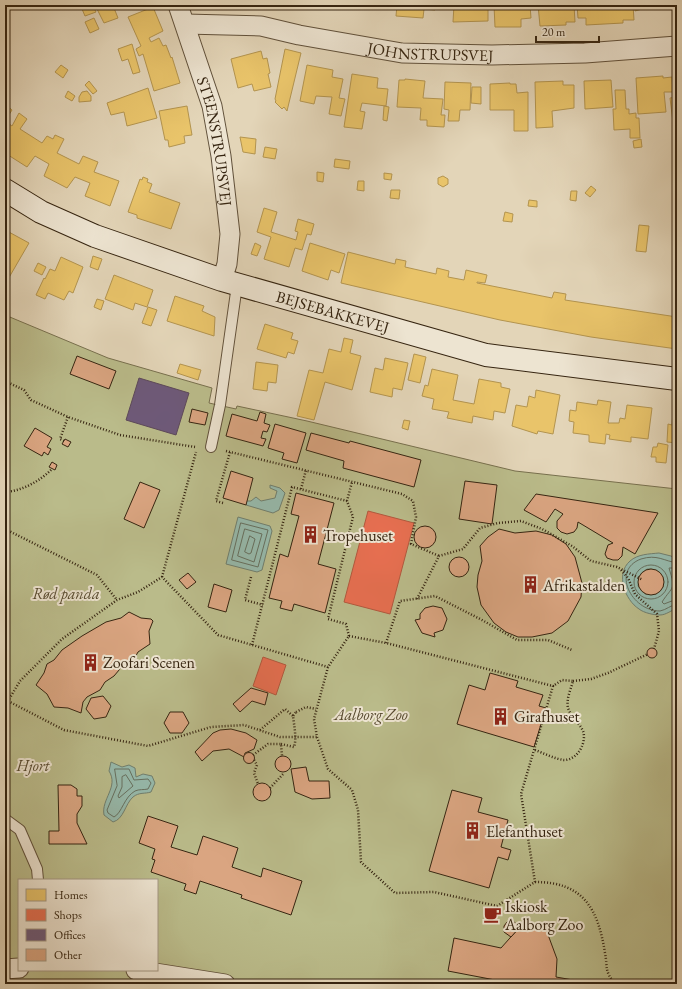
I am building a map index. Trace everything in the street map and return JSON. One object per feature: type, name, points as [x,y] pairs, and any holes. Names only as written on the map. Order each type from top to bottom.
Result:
[{"type":"street","name":"STEENSTRUPSVEJ","points":[[178,5],[186,24],[212,106],[227,202],[230,234],[227,264],[229,282]]},
{"type":"street","name":"JOHNSTRUPSVEJ","points":[[186,24],[260,26],[312,38],[402,53],[492,55],[585,53],[677,46]]},
{"type":"street","name":"BEJSEBAKKEVEJ","points":[[5,190],[41,212],[95,236],[229,282],[486,355],[677,379]]},
{"type":"street","points":[[5,969],[18,968]]},
{"type":"street","points":[[142,971],[225,984]]},
{"type":"lane","points":[[211,447],[220,405],[229,282]]},
{"type":"lane","points":[[5,819],[20,830],[37,869],[38,879]]},
{"type":"path","points":[[5,381],[24,390],[31,400],[68,417],[120,436],[197,447],[162,577],[138,592],[117,600],[97,612],[62,639],[20,681],[7,700],[64,730],[148,746],[211,727],[244,724],[280,737],[317,737]]},
{"type":"path","points":[[64,441],[60,438],[68,417]]},
{"type":"path","points":[[211,447],[402,494],[413,500],[416,517],[412,544],[439,556],[463,549],[480,528],[498,523],[521,521],[542,529],[572,546],[591,561],[619,568],[641,579]]},
{"type":"path","points":[[224,503],[216,501],[230,452]]},
{"type":"path","points":[[5,492],[13,492],[28,485],[52,469]]},
{"type":"path","points":[[301,489],[306,470]]},
{"type":"path","points":[[350,636],[346,624],[328,619],[353,517],[346,501],[352,482]]},
{"type":"path","points":[[252,645],[292,487],[346,501]]},
{"type":"path","points":[[5,529],[97,575],[117,600]]},
{"type":"path","points":[[416,599],[439,556]]},
{"type":"path","points":[[619,568],[628,578],[635,594],[657,614],[659,631],[654,649]]},
{"type":"path","points":[[162,577],[218,634],[328,667]]},
{"type":"path","points":[[251,578],[245,600],[263,605]]},
{"type":"path","points":[[386,643],[400,601],[435,596],[517,640],[548,640],[572,650]]},
{"type":"path","points":[[350,636],[386,643],[554,686]]},
{"type":"path","points":[[350,636],[328,667],[314,719],[317,737],[328,768],[352,790],[358,810],[361,862],[395,893],[434,892],[497,906],[534,882],[552,882],[580,894],[594,910],[603,941],[606,972],[615,984]]},
{"type":"path","points":[[534,882],[521,794],[554,686],[562,680],[591,679],[608,673],[648,654]]},
{"type":"path","points":[[535,750],[563,760],[570,758],[580,751],[583,745],[584,733],[580,725],[571,715],[568,702],[573,680]]},
{"type":"path","points":[[293,716],[306,707],[316,709]]},
{"type":"path","points":[[253,755],[268,744],[294,746],[296,740],[293,729],[293,716],[285,709],[260,730]]},
{"type":"path","points":[[281,744],[282,756]]},
{"type":"path","points":[[254,760],[257,765],[254,773],[258,784]]},
{"type":"path","points":[[270,788],[284,772]]},
{"type":"green space","name":"Aalborg Zoo","points":[[5,315],[108,358],[212,388],[209,403],[236,409],[237,406],[307,421],[515,471],[677,489],[677,984],[5,984]]},
{"type":"water","points":[[270,485],[280,488],[285,493],[279,510],[273,513],[246,505],[246,501],[251,501],[256,497],[261,501],[275,498],[277,491],[270,488]]},
{"type":"water","points":[[238,517],[270,526],[272,531],[262,570],[257,572],[226,564]]},
{"type":"water","points":[[659,553],[671,556],[677,560],[677,608],[662,615],[644,612],[634,605],[626,593],[623,580],[623,573],[630,561],[640,556]],"holes":[[[647,569],[657,571],[662,576],[663,587],[656,594],[645,594],[638,586],[639,576]]]},
{"type":"water","points":[[111,762],[122,767],[129,765],[135,768],[136,777],[143,774],[152,776],[155,783],[151,792],[135,795],[128,803],[120,818],[113,822],[104,815],[105,804],[112,782],[112,777],[109,771]]},
{"type":"building: Homes","points":[[95,5],[118,5],[114,8],[118,18],[104,23]]},
{"type":"building: Homes","points":[[339,5],[385,5],[384,8]]},
{"type":"building: Homes","points":[[397,5],[435,5],[435,10],[424,9],[423,18],[396,16]]},
{"type":"building: Homes","points":[[454,5],[488,5],[488,21],[453,22]]},
{"type":"building: Homes","points":[[494,5],[530,5],[531,18],[521,19],[521,27],[495,27]]},
{"type":"building: Homes","points":[[538,5],[574,5],[575,22],[566,22],[566,25],[540,26]]},
{"type":"building: Homes","points":[[577,5],[633,5],[634,20],[623,20],[623,23],[586,25],[586,18],[578,18]]},
{"type":"building: Homes","points":[[635,5],[657,5],[635,11]]},
{"type":"building: Homes","points":[[93,6],[96,12],[85,16],[82,9]]},
{"type":"building: Homes","points":[[153,7],[163,31],[149,38],[151,42],[159,38],[163,46],[166,45],[171,58],[172,57],[180,83],[154,91],[143,54],[139,56],[136,49],[141,46],[128,17]]},
{"type":"building: Homes","points":[[94,18],[99,29],[90,33],[85,22]]},
{"type":"building: Homes","points":[[132,44],[140,72],[133,74],[128,59],[122,61],[118,49]]},
{"type":"building: Homes","points":[[285,49],[301,53],[287,111],[284,107],[282,109],[275,102]]},
{"type":"building: Homes","points":[[261,51],[263,59],[267,58],[271,87],[254,91],[252,84],[238,88],[231,59]]},
{"type":"building: Homes","points":[[61,65],[68,70],[63,78],[55,72]]},
{"type":"building: Homes","points":[[307,65],[333,70],[332,77],[343,79],[339,98],[345,99],[341,116],[329,114],[332,97],[316,96],[314,104],[300,101]]},
{"type":"building: Homes","points":[[352,74],[378,78],[377,88],[388,89],[386,106],[362,103],[360,111],[365,112],[362,129],[344,127]]},
{"type":"building: Homes","points":[[663,76],[663,78],[672,77],[673,92],[664,92],[666,112],[638,114],[636,78]]},
{"type":"building: Homes","points":[[405,79],[425,81],[423,98],[443,99],[441,115],[445,115],[444,127],[427,126],[427,120],[420,120],[421,108],[397,107],[399,80]]},
{"type":"building: Homes","points":[[611,80],[613,107],[585,109],[584,81]]},
{"type":"building: Homes","points":[[89,81],[97,91],[93,94],[85,85]]},
{"type":"building: Homes","points":[[563,81],[563,85],[574,85],[574,108],[552,111],[553,127],[536,128],[535,82]]},
{"type":"building: Homes","points":[[445,82],[471,83],[470,110],[460,110],[459,121],[448,121],[449,110],[444,109]]},
{"type":"building: Homes","points":[[490,84],[516,84],[517,93],[528,92],[528,131],[514,131],[514,110],[490,110]]},
{"type":"building: Homes","points":[[472,87],[481,87],[481,104],[471,103]]},
{"type":"building: Homes","points":[[148,88],[157,118],[127,126],[124,112],[111,115],[107,103]]},
{"type":"building: Homes","points":[[615,90],[625,90],[626,109],[629,109],[629,114],[636,113],[636,118],[639,118],[640,138],[630,138],[630,129],[614,130],[613,109],[616,109]]},
{"type":"building: Homes","points":[[68,91],[75,96],[72,101],[65,97]]},
{"type":"building: Homes","points":[[87,91],[91,96],[91,101],[79,102],[79,97],[82,92]]},
{"type":"building: Homes","points":[[677,97],[677,121],[673,122],[670,98]]},
{"type":"building: Homes","points":[[5,104],[12,110],[5,121]]},
{"type":"building: Homes","points":[[187,106],[192,135],[184,136],[185,143],[169,147],[168,140],[165,140],[159,111]]},
{"type":"building: Homes","points":[[384,106],[389,107],[387,121],[383,120]]},
{"type":"building: Homes","points":[[19,113],[27,119],[20,129],[42,143],[47,136],[53,139],[55,135],[64,139],[57,153],[79,164],[83,156],[98,162],[94,172],[119,181],[110,206],[85,196],[90,183],[75,177],[67,188],[44,176],[49,164],[35,156],[27,167],[5,153],[5,121],[12,126]]},
{"type":"building: Homes","points":[[240,137],[256,139],[255,154],[243,152]]},
{"type":"building: Homes","points":[[641,139],[642,147],[634,148],[633,141]]},
{"type":"building: Homes","points":[[265,147],[277,149],[275,159],[263,157]]},
{"type":"building: Homes","points":[[335,159],[350,161],[349,169],[334,167]]},
{"type":"building: Homes","points":[[317,172],[324,173],[323,182],[317,181]]},
{"type":"building: Homes","points":[[384,173],[392,174],[391,180],[384,179]]},
{"type":"building: Homes","points":[[443,176],[448,179],[448,184],[443,187],[438,184],[438,178]]},
{"type":"building: Homes","points":[[143,177],[148,179],[147,182],[152,184],[149,192],[180,203],[171,229],[137,218],[137,215],[128,212],[140,179],[142,180]]},
{"type":"building: Homes","points":[[358,181],[364,181],[364,191],[357,190]]},
{"type":"building: Homes","points":[[591,186],[596,190],[590,197],[585,193]]},
{"type":"building: Homes","points":[[391,190],[400,190],[399,199],[390,198]]},
{"type":"building: Homes","points":[[571,191],[577,191],[576,201],[570,200]]},
{"type":"building: Homes","points":[[529,200],[537,201],[537,207],[528,206]]},
{"type":"building: Homes","points":[[264,208],[277,212],[271,232],[296,240],[298,232],[295,231],[298,219],[314,224],[311,235],[307,234],[302,250],[295,248],[289,267],[264,259],[271,237],[257,232]]},
{"type":"building: Homes","points":[[505,212],[513,214],[512,222],[503,221]]},
{"type":"building: Homes","points":[[639,225],[649,226],[646,252],[636,251]]},
{"type":"building: Homes","points":[[7,231],[29,243],[7,281],[5,280],[5,235]]},
{"type":"building: Homes","points":[[255,243],[261,246],[257,256],[251,254]]},
{"type":"building: Homes","points":[[310,243],[345,254],[339,273],[331,270],[328,280],[302,271]]},
{"type":"building: Homes","points":[[348,252],[395,264],[396,259],[406,261],[405,267],[436,274],[437,268],[449,271],[448,277],[464,280],[466,270],[487,275],[485,283],[477,283],[552,298],[554,292],[566,294],[565,300],[677,317],[677,349],[591,337],[500,320],[341,283]]},
{"type":"building: Homes","points":[[93,256],[102,259],[98,270],[90,267]]},
{"type":"building: Homes","points":[[61,257],[83,267],[73,293],[69,291],[64,300],[48,293],[45,299],[36,295],[50,269],[55,271]]},
{"type":"building: Homes","points":[[38,263],[46,267],[42,275],[34,271]]},
{"type":"building: Homes","points":[[114,275],[153,290],[147,307],[135,303],[133,310],[105,299]]},
{"type":"building: Homes","points":[[175,296],[204,306],[202,311],[215,317],[214,336],[167,321]]},
{"type":"building: Homes","points":[[97,299],[104,301],[101,310],[94,307]]},
{"type":"building: Homes","points":[[148,307],[157,310],[151,326],[142,323]]},
{"type":"building: Homes","points":[[265,324],[293,333],[291,339],[298,341],[294,354],[288,352],[286,358],[257,349]]},
{"type":"building: Homes","points":[[344,338],[353,340],[350,353],[361,356],[352,390],[325,382],[314,420],[297,416],[309,370],[323,373],[329,349],[341,352]]},
{"type":"building: Homes","points":[[414,354],[426,357],[420,383],[408,380]]},
{"type":"building: Homes","points":[[385,358],[408,363],[402,390],[393,388],[392,397],[370,392],[375,368],[383,370]]},
{"type":"building: Homes","points":[[256,362],[278,365],[276,383],[268,382],[267,391],[253,389]]},
{"type":"building: Homes","points":[[180,364],[201,370],[198,380],[177,373]]},
{"type":"building: Homes","points":[[432,369],[458,375],[453,400],[474,404],[479,379],[501,383],[501,387],[510,389],[505,413],[494,411],[493,420],[473,416],[472,423],[447,418],[449,412],[432,409],[434,399],[422,396],[425,385],[428,386]]},
{"type":"building: Homes","points":[[536,390],[560,395],[553,434],[538,431],[537,434],[512,426],[516,405],[527,407],[529,396],[535,398]]},
{"type":"building: Homes","points":[[598,400],[611,402],[608,423],[619,423],[620,418],[625,419],[627,405],[652,408],[648,439],[631,437],[631,442],[609,439],[610,435],[606,434],[605,444],[589,442],[589,435],[573,433],[574,422],[569,421],[570,410],[576,411],[577,402],[597,405]]},
{"type":"building: Homes","points":[[673,411],[677,411],[677,443],[667,442],[668,424],[672,425]]},
{"type":"building: Homes","points":[[404,420],[410,421],[408,430],[402,428]]},
{"type":"building: Homes","points":[[658,443],[668,445],[666,463],[656,462],[656,457],[651,457],[653,447],[657,447]]},
{"type":"building: Shops","points":[[368,511],[414,523],[390,614],[344,602]]},
{"type":"building: Shops","points":[[263,657],[286,665],[276,695],[253,686]]},
{"type":"building: Offices","points":[[139,378],[189,393],[176,435],[126,420]]},
{"type":"building: Other","points":[[77,356],[116,371],[109,389],[70,374]]},
{"type":"building: Other","points":[[192,409],[208,413],[205,425],[189,422]]},
{"type":"building: Other","points":[[260,412],[266,414],[264,423],[270,425],[267,432],[263,431],[261,438],[266,439],[263,446],[226,436],[232,414],[257,421]]},
{"type":"building: Other","points":[[275,424],[306,433],[297,463],[282,459],[284,453],[268,448]]},
{"type":"building: Other","points":[[35,428],[52,438],[47,447],[51,449],[48,455],[44,452],[42,456],[24,446]]},
{"type":"building: Other","points":[[311,433],[349,443],[350,441],[421,460],[414,487],[343,468],[344,461],[306,450]]},
{"type":"building: Other","points":[[65,439],[71,442],[68,447],[62,444]]},
{"type":"building: Other","points":[[52,462],[57,465],[55,470],[49,467]]},
{"type":"building: Other","points":[[231,471],[253,478],[246,505],[223,498]]},
{"type":"building: Other","points":[[465,481],[497,485],[492,524],[459,519]]},
{"type":"building: Other","points":[[140,482],[160,490],[144,528],[124,519]]},
{"type":"building: Other","name":"Tropehuset","points":[[296,493],[334,503],[318,564],[336,569],[325,613],[294,604],[292,611],[280,608],[282,601],[269,598],[280,554],[288,557],[299,516],[291,514]]},
{"type":"building: Other","points":[[536,494],[658,513],[635,554],[623,547],[622,556],[618,560],[613,560],[607,558],[605,554],[608,545],[613,543],[578,522],[577,528],[574,532],[567,534],[561,532],[557,528],[557,521],[563,514],[555,509],[546,522],[524,510]]},
{"type":"building: Other","points":[[425,526],[433,529],[436,537],[433,545],[425,548],[417,545],[414,537],[417,529]]},
{"type":"building: Other","name":"Afrikastalden","points":[[499,529],[515,533],[536,531],[552,535],[566,544],[575,557],[582,583],[581,597],[568,621],[552,633],[532,637],[518,637],[506,632],[494,623],[481,605],[477,587],[478,575],[482,561],[480,546],[488,537]]},
{"type":"building: Other","points":[[459,557],[466,560],[469,567],[466,574],[459,577],[452,574],[449,567],[452,560]]},
{"type":"building: Other","points":[[651,569],[660,573],[664,582],[660,591],[651,595],[642,591],[638,582],[642,573]]},
{"type":"building: Other","points":[[188,573],[196,582],[187,589],[179,580]]},
{"type":"building: Other","points":[[214,584],[232,590],[226,612],[208,607]]},
{"type":"building: Other","points":[[433,606],[442,608],[447,619],[443,630],[434,633],[435,637],[422,633],[415,620],[420,619],[420,614],[425,608]]},
{"type":"building: Other","name":"Zoofari Scenen","points":[[129,612],[141,618],[151,619],[153,621],[149,631],[150,644],[138,652],[133,661],[125,663],[114,676],[105,682],[100,690],[87,697],[83,702],[81,713],[68,708],[54,707],[47,694],[36,685],[44,673],[47,664],[54,660],[62,650],[82,636],[106,622],[121,618]]},
{"type":"building: Other","points":[[650,648],[654,648],[656,649],[656,657],[650,658],[647,655],[647,651]]},
{"type":"building: Other","name":"Girafhuset","points":[[490,673],[518,681],[516,687],[543,695],[539,706],[546,708],[534,747],[457,724],[469,685],[485,690]]},
{"type":"building: Other","points":[[251,688],[268,693],[265,705],[252,701],[240,712],[233,704]]},
{"type":"building: Other","points":[[103,696],[111,706],[106,717],[94,719],[86,709],[91,698]]},
{"type":"building: Other","points":[[170,712],[183,712],[189,723],[182,733],[170,733],[164,723]]},
{"type":"building: Other","points":[[231,729],[246,733],[257,740],[254,749],[245,753],[244,757],[229,749],[213,751],[202,761],[195,752],[213,733],[220,730]]},
{"type":"building: Other","points":[[249,752],[253,754],[255,758],[253,762],[249,764],[245,762],[243,758],[245,754]]},
{"type":"building: Other","points":[[280,756],[286,756],[291,761],[289,770],[286,772],[280,772],[275,767],[275,761]]},
{"type":"building: Other","points":[[306,767],[309,781],[329,781],[330,798],[312,799],[295,792],[291,769]]},
{"type":"building: Other","points":[[262,783],[268,786],[271,792],[268,798],[262,801],[256,798],[253,792],[256,786]]},
{"type":"building: Other","points":[[58,785],[71,785],[77,789],[77,796],[82,796],[82,806],[77,814],[77,823],[87,844],[49,844],[49,831],[59,831]]},
{"type":"building: Other","name":"Elefanthuset","points":[[452,790],[482,798],[478,812],[508,820],[501,847],[511,850],[508,860],[498,857],[489,888],[429,871]]},
{"type":"building: Other","points":[[148,816],[178,826],[171,847],[197,855],[203,836],[238,848],[232,867],[261,877],[263,868],[302,881],[291,915],[241,898],[242,895],[200,881],[196,894],[184,890],[186,884],[151,872],[155,860],[152,859],[155,849],[139,843]]},
{"type":"building: Other","points":[[526,920],[534,927],[538,922],[547,932],[557,959],[556,977],[596,984],[516,984],[448,971],[454,938],[501,948]]},
{"type":"building: Other","points":[[513,921],[520,927],[511,937],[504,932],[504,926],[507,922]]},
{"type":"place","name":"Tropehuset","points":[[310,535]]},
{"type":"place","name":"Afrikastalden","points":[[530,585]]},
{"type":"place","name":"Zoofari Scenen","points":[[90,662]]},
{"type":"place","name":"Girafhuset","points":[[501,716]]},
{"type":"place","name":"Elefanthuset","points":[[473,831]]},
{"type":"place","name":"Iskiosk Aalborg Zoo","points":[[492,915]]},
{"type":"park label","name":"Rød panda","points":[[66,593]]},
{"type":"park label","name":"Hjort","points":[[33,765]]}]
